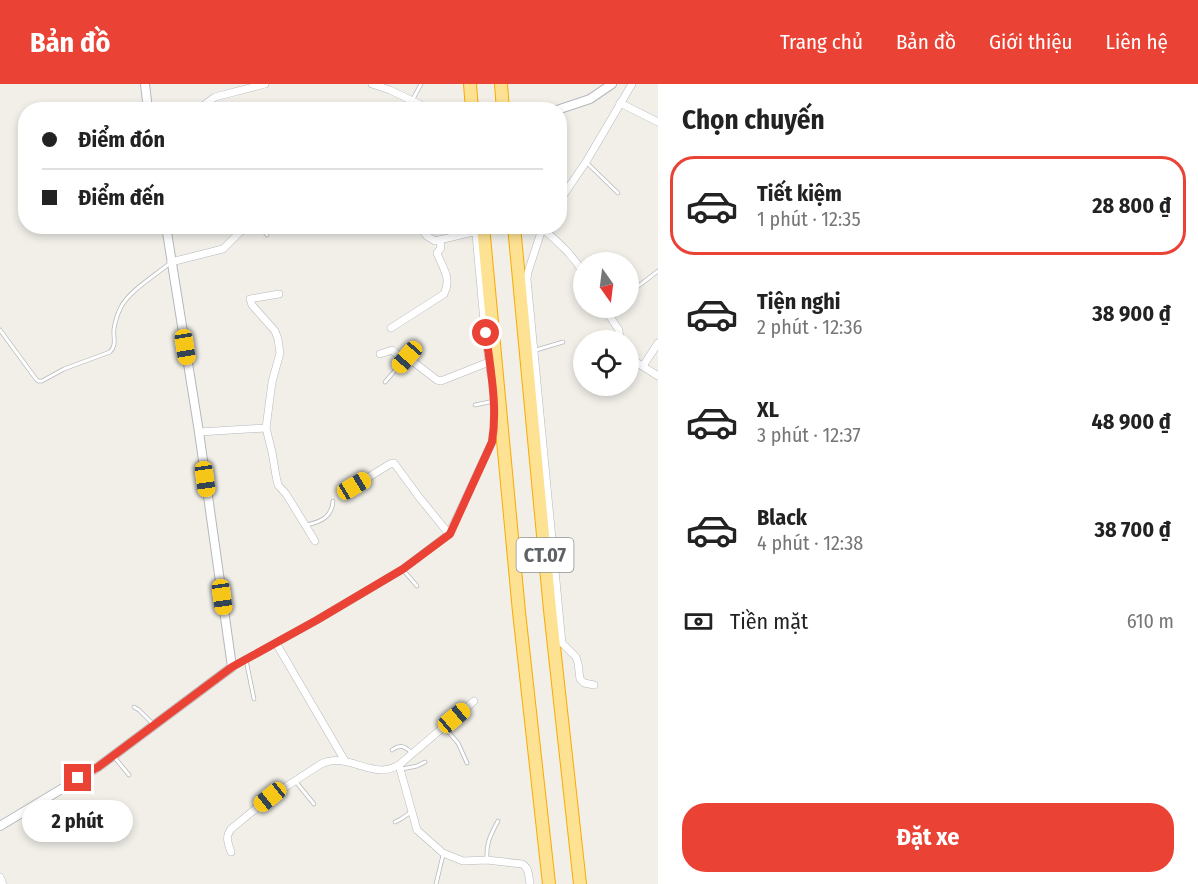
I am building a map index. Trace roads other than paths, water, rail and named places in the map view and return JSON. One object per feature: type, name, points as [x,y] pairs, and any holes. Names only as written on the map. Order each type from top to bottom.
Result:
[{"type":"highway","points":[[470,84],[471,102]]},
{"type":"highway","points":[[501,84],[502,102]]},
{"type":"highway","name":"CT.07","points":[[484,234],[519,612],[549,884]]},
{"type":"highway","name":"CT.07","points":[[515,234],[550,610],[580,884]]},
{"type":"street","points":[[145,84],[147,102]]},
{"type":"street","points":[[207,102],[214,97],[265,84]]},
{"type":"street","points":[[372,84],[385,86],[416,102]]},
{"type":"street","points":[[567,107],[590,99],[612,84]]},
{"type":"street","points":[[567,190],[632,84]]},
{"type":"street","points":[[146,96],[149,102]]},
{"type":"street","points":[[620,103],[658,122]]},
{"type":"street","points":[[167,234],[199,432],[232,667]]},
{"type":"street","points":[[171,262],[223,249],[238,234]]},
{"type":"street","points":[[426,234],[432,240],[465,234]]},
{"type":"street","points":[[0,826],[98,767],[232,667],[403,569],[450,534],[492,442],[495,427],[476,234]]},
{"type":"street","points":[[540,234],[527,279],[562,643],[576,657],[580,679],[594,685]]},
{"type":"street","points":[[549,234],[573,258]]},
{"type":"street","points":[[391,328],[444,294],[448,280],[437,253],[441,248],[440,240]]},
{"type":"street","points":[[279,294],[250,299],[252,305],[275,331],[280,353],[272,382],[266,428],[278,485],[315,541]]},
{"type":"street","points":[[643,366],[658,343]]},
{"type":"street","points":[[380,354],[392,350],[398,355],[407,357],[441,381],[489,362]]},
{"type":"street","points":[[639,364],[658,376]]},
{"type":"street","points":[[199,432],[266,428]]},
{"type":"street","points":[[354,486],[390,464],[395,464],[450,534]]},
{"type":"street","points":[[276,643],[345,761]]},
{"type":"street","points":[[231,852],[227,833],[270,797],[295,781],[328,761],[345,761],[380,770],[400,767],[474,701]]},
{"type":"street","points":[[400,767],[417,830],[443,853],[463,861],[487,860],[522,864],[527,869],[530,884]]},
{"type":"street","points":[[0,877],[3,884]]},
{"type":"lane","points":[[412,100],[421,84]]},
{"type":"lane","points":[[586,162],[618,193]]},
{"type":"lane","points":[[0,330],[38,381],[42,381],[64,369],[111,352],[114,346],[114,329],[122,305],[143,283],[171,262]]},
{"type":"lane","points":[[639,286],[658,271]]},
{"type":"lane","points":[[535,350],[563,342]]},
{"type":"lane","points":[[385,382],[407,357]]},
{"type":"lane","points":[[475,405],[494,401]]},
{"type":"lane","points":[[305,525],[323,520],[330,513],[333,501]]},
{"type":"lane","points":[[403,569],[417,586]]},
{"type":"lane","points":[[246,658],[254,699]]},
{"type":"lane","points":[[134,707],[154,725]]},
{"type":"lane","points":[[444,727],[458,743],[466,763]]},
{"type":"lane","points":[[392,750],[398,746],[404,746],[412,754]]},
{"type":"lane","points":[[113,755],[129,776]]},
{"type":"lane","points":[[400,767],[417,766],[425,762]]},
{"type":"lane","points":[[295,781],[314,804]]},
{"type":"lane","points":[[395,822],[412,811]]},
{"type":"lane","points":[[487,860],[487,845],[498,821]]},
{"type":"lane","points":[[436,884],[443,853]]}]
